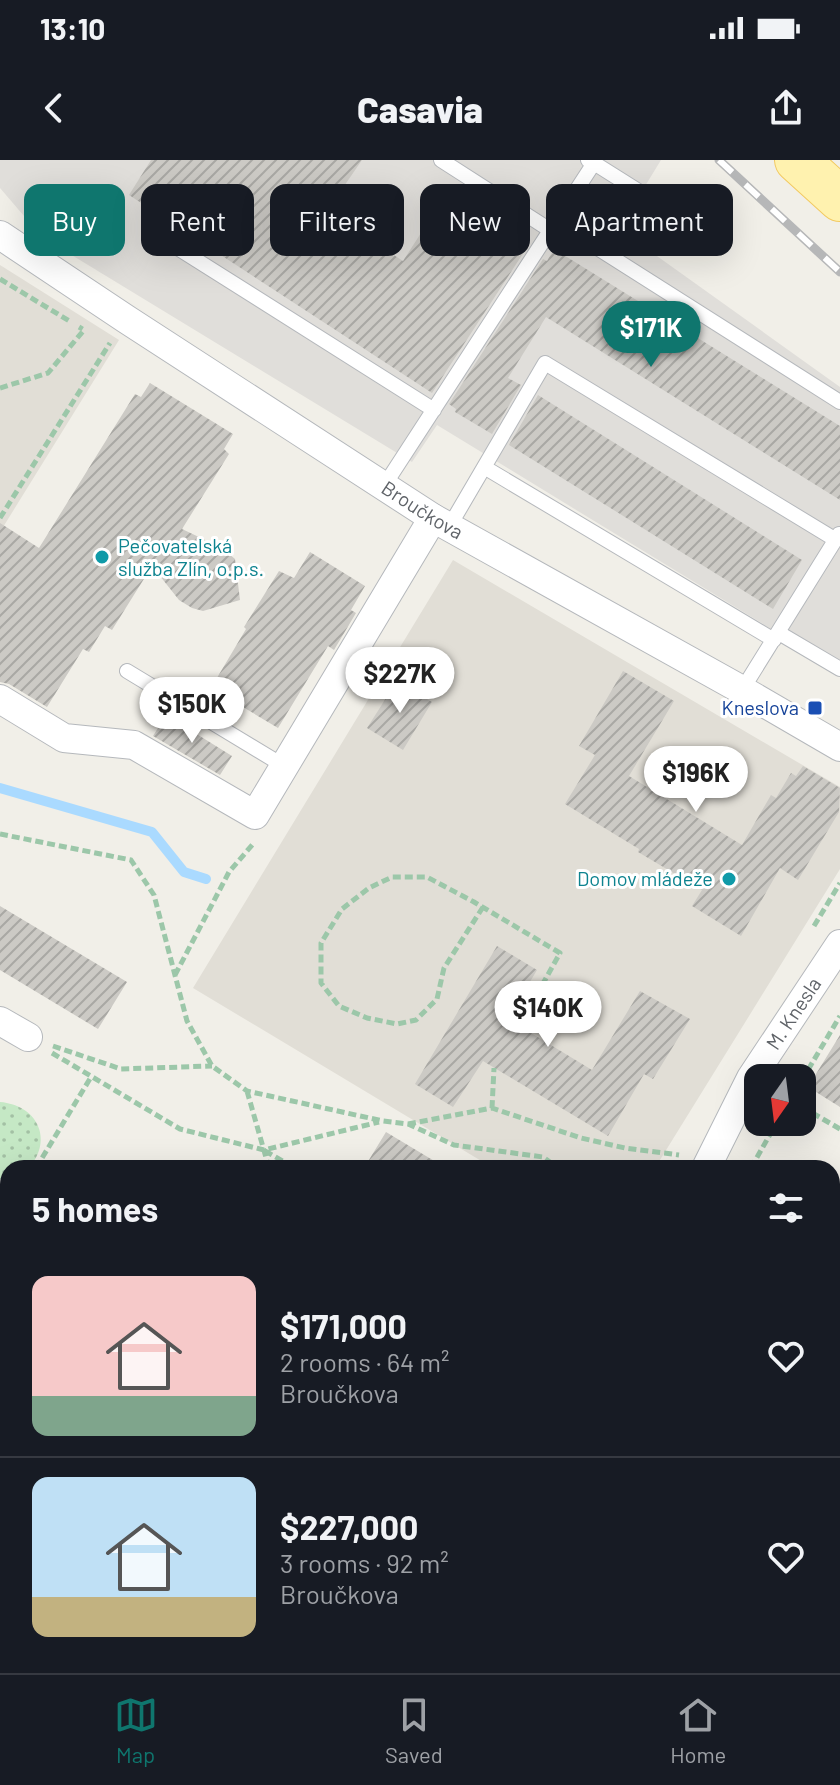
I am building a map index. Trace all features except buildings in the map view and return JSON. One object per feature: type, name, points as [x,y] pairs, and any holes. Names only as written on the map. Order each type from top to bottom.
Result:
[{"type":"main road","points":[[797,160],[840,199]]},
{"type":"street","name":"Broučkova","points":[[0,223],[10,240],[126,319],[441,522],[840,747]]},
{"type":"street","points":[[0,699],[64,738],[134,745],[255,815],[441,522]]},
{"type":"street","name":"M. Knesla","points":[[710,1160],[751,1078],[840,944]]},
{"type":"street","points":[[0,1021],[28,1037]]},
{"type":"lane","points":[[441,160],[546,227]]},
{"type":"lane","points":[[578,184],[591,162],[627,184]]},
{"type":"lane","points":[[384,486],[546,236]]},
{"type":"lane","points":[[190,256],[434,410]]},
{"type":"lane","points":[[610,256],[840,402]]},
{"type":"lane","points":[[441,522],[484,467],[545,363],[838,536],[742,690]]},
{"type":"lane","points":[[484,467],[840,669]]},
{"type":"lane","points":[[127,671],[284,766]]},
{"type":"path","points":[[0,279],[84,330],[48,373],[0,388]]},
{"type":"path","points":[[0,518],[126,319]]},
{"type":"path","points":[[0,834],[131,860],[154,895],[187,1021],[212,1066],[247,1091],[408,1124],[492,1108],[581,1138],[679,1155]]},
{"type":"path","points":[[483,907],[444,968],[437,999],[416,1020],[397,1024],[367,1018],[339,1006],[321,983],[321,943],[342,909],[369,888],[392,877],[427,877],[483,907],[560,953],[517,1030]]},
{"type":"path","points":[[812,1064],[840,1016]]},
{"type":"path","points":[[28,1037],[121,1069],[212,1066]]},
{"type":"path","points":[[28,1037],[180,1129],[264,1150],[281,1160]]},
{"type":"path","points":[[492,1108],[494,1068]]},
{"type":"path","points":[[41,1160],[91,1077]]},
{"type":"path","points":[[247,1091],[267,1160]]},
{"type":"path","points":[[816,1115],[840,1129]]},
{"type":"path","points":[[264,1150],[383,1121]]},
{"type":"path","points":[[408,1124],[454,1145],[547,1160]]},
{"type":"path","points":[[756,1160],[769,1136]]},
{"type":"shaded area","points":[[0,160],[661,160],[646,184],[546,184],[546,256],[657,256],[840,387],[840,671],[437,425],[412,462],[73,256],[125,256],[125,184],[24,184],[24,216],[0,188]]},
{"type":"shaded area","points":[[0,265],[119,340],[0,532]]},
{"type":"shaded area","points":[[453,560],[840,787],[840,869],[660,1160],[480,1160],[193,988]]},
{"type":"green space","points":[[0,1102],[24,1110],[38,1125],[41,1135],[34,1160],[0,1160]]},
{"type":"waterway","points":[[0,788],[152,832],[184,872],[206,879]]},
{"type":"railway","points":[[719,160],[840,272]]},
{"type":"place","name":"Pečovatelská služba Zlín, o.p.s.","points":[[102,557]]},
{"type":"place","name":"Kneslova","points":[[815,708]]},
{"type":"place","name":"Domov mládeže","points":[[729,879]]}]
